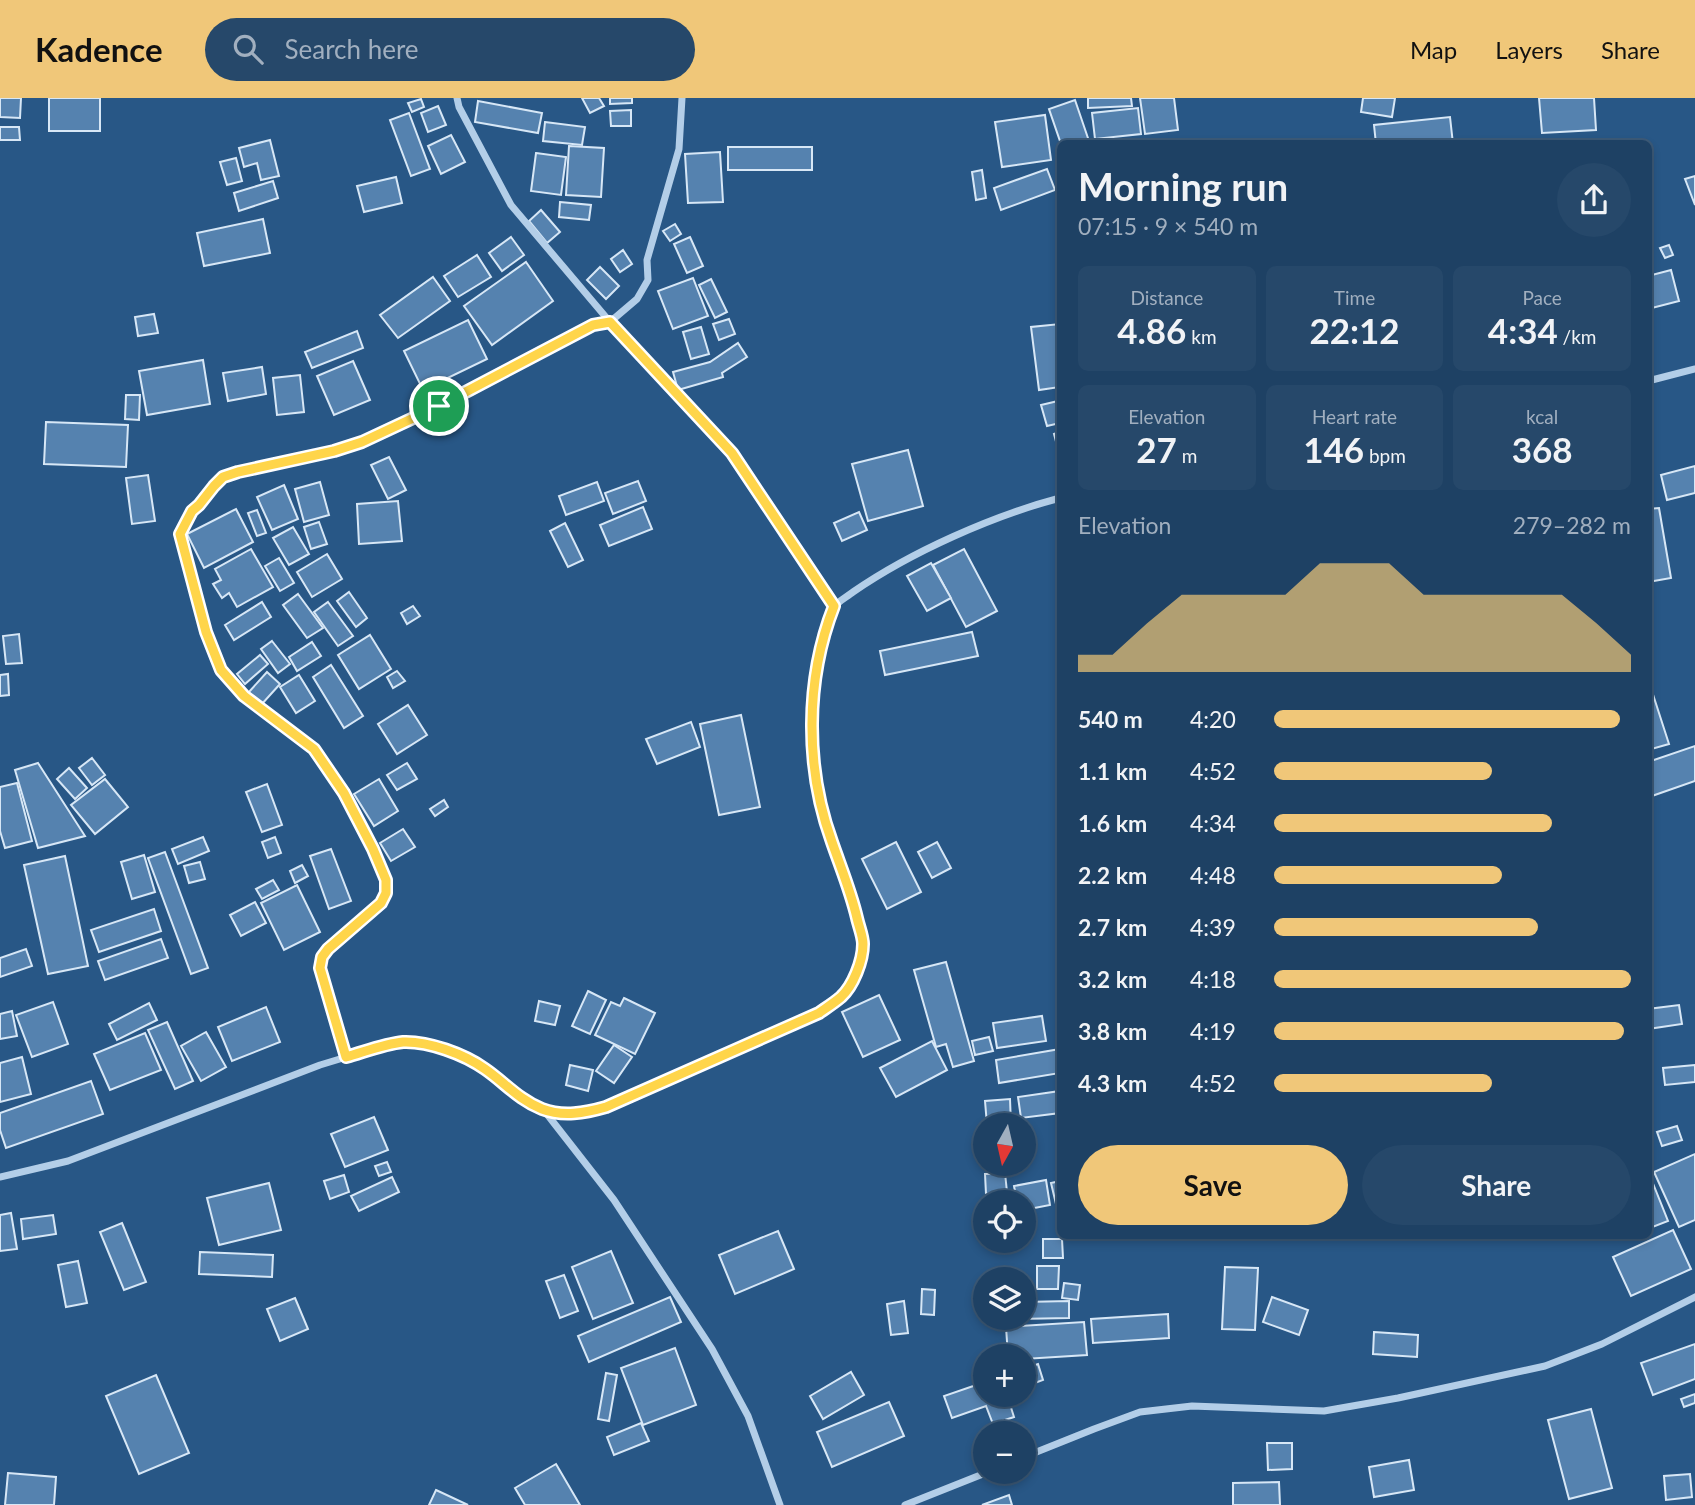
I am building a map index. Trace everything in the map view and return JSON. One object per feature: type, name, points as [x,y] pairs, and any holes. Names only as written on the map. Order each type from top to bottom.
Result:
[{"type":"street","points":[[457,98],[459,107],[511,205],[610,322],[732,453],[834,606]]},
{"type":"street","points":[[346,1057],[320,968],[322,957],[381,903],[386,893],[386,880],[344,793],[314,749],[244,696],[221,670],[206,632],[180,534],[192,511],[223,477],[362,442],[439,406],[593,325],[610,322],[637,299],[648,280],[647,260],[679,149],[682,98]]},
{"type":"street","points":[[1652,380],[1695,369]]},
{"type":"street","points":[[0,1177],[68,1161],[320,1065],[386,1045],[405,1042],[460,1055],[484,1068],[520,1097],[543,1109],[565,1114],[587,1113],[819,1013],[843,996],[860,965],[863,942],[850,890],[821,805],[814,762],[814,691],[824,632],[834,606],[899,562],[970,530],[1057,499]]},
{"type":"street","points":[[543,1109],[614,1200],[712,1349],[748,1416],[780,1505]]},
{"type":"street","points":[[1036,1453],[1140,1412],[1192,1406],[1324,1411],[1545,1366],[1602,1344],[1695,1297]]},
{"type":"street","points":[[905,1505],[973,1478]]},
{"type":"building","points":[[0,98],[21,98],[20,118],[0,117]]},
{"type":"building","points":[[49,98],[100,98],[100,131],[49,131]]},
{"type":"building","points":[[582,98],[599,98],[604,106],[590,113]]},
{"type":"building","points":[[610,98],[632,98],[632,103],[610,104]]},
{"type":"building","points":[[1088,98],[1131,98],[1132,106],[1088,108]]},
{"type":"building","points":[[1140,98],[1174,98],[1178,130],[1145,134]]},
{"type":"building","points":[[1363,98],[1395,98],[1392,117],[1361,112]]},
{"type":"building","points":[[1539,98],[1594,98],[1596,130],[1542,133]]},
{"type":"building","points":[[421,99],[424,107],[412,112],[408,103]]},
{"type":"building","points":[[1075,100],[1089,140],[1060,140],[1049,109]]},
{"type":"building","points":[[478,101],[542,113],[538,133],[475,122]]},
{"type":"building","points":[[438,106],[446,125],[428,132],[421,113]]},
{"type":"building","points":[[1138,108],[1141,134],[1095,139],[1092,113]]},
{"type":"building","points":[[631,110],[631,126],[611,126],[610,111]]},
{"type":"building","points":[[409,113],[430,169],[411,176],[390,120]]},
{"type":"building","points":[[1045,115],[1051,160],[1002,167],[995,122]]},
{"type":"building","points":[[1450,117],[1453,140],[1376,140],[1374,125]]},
{"type":"building","points":[[545,122],[585,127],[582,145],[543,141]]},
{"type":"building","points":[[0,127],[19,127],[20,140],[0,140]]},
{"type":"building","points":[[451,135],[465,162],[441,174],[428,146]]},
{"type":"building","points":[[270,140],[279,176],[261,180],[257,163],[244,167],[239,148]]},
{"type":"building","points":[[569,146],[604,148],[601,197],[566,195]]},
{"type":"building","points":[[728,147],[812,147],[812,170],[728,170]]},
{"type":"building","points":[[720,152],[723,202],[688,203],[685,154]]},
{"type":"building","points":[[536,153],[566,157],[561,195],[531,191]]},
{"type":"building","points":[[236,158],[242,181],[227,185],[220,162]]},
{"type":"building","points":[[1047,169],[1055,190],[1001,210],[994,188]]},
{"type":"building","points":[[982,170],[986,198],[976,200],[972,172]]},
{"type":"building","points":[[1695,176],[1695,205],[1685,179]]},
{"type":"building","points":[[396,177],[402,203],[364,212],[357,186]]},
{"type":"building","points":[[273,181],[278,198],[239,211],[234,193]]},
{"type":"building","points":[[560,202],[591,205],[589,220],[559,217]]},
{"type":"building","points":[[541,210],[560,232],[547,243],[529,221]]},
{"type":"building","points":[[263,219],[270,253],[204,266],[197,233]]},
{"type":"building","points":[[675,224],[681,234],[670,241],[663,231]]},
{"type":"building","points":[[511,237],[524,255],[502,271],[489,253]]},
{"type":"building","points":[[690,237],[703,266],[687,273],[674,244]]},
{"type":"building","points":[[1669,245],[1673,255],[1665,258],[1660,248]]},
{"type":"building","points":[[623,250],[632,264],[620,272],[611,259]]},
{"type":"building","points":[[477,255],[491,277],[458,297],[444,276]]},
{"type":"building","points":[[526,262],[553,301],[492,345],[464,306]]},
{"type":"building","points":[[600,267],[619,286],[606,299],[587,280]]},
{"type":"building","points":[[1671,270],[1679,301],[1652,308],[1652,275]]},
{"type":"building","points":[[433,277],[450,301],[398,338],[380,315]]},
{"type":"building","points":[[693,278],[708,316],[673,329],[658,291]]},
{"type":"building","points":[[711,279],[727,312],[715,318],[699,285]]},
{"type":"building","points":[[154,314],[158,333],[138,336],[135,317]]},
{"type":"building","points":[[729,319],[735,334],[719,340],[713,324]]},
{"type":"building","points":[[468,320],[487,359],[423,390],[404,351]]},
{"type":"building","points":[[1057,324],[1057,387],[1039,390],[1031,327]]},
{"type":"building","points":[[701,327],[709,354],[691,359],[683,332]]},
{"type":"building","points":[[357,331],[363,348],[312,368],[305,352]]},
{"type":"building","points":[[738,343],[747,357],[722,373],[723,377],[678,390],[673,372],[710,362]]},
{"type":"building","points":[[203,360],[210,404],[147,415],[139,371]]},
{"type":"building","points":[[353,361],[370,400],[334,415],[317,376]]},
{"type":"building","points":[[262,367],[266,394],[228,401],[223,373]]},
{"type":"building","points":[[300,375],[304,412],[277,415],[273,378]]},
{"type":"building","points":[[126,395],[140,395],[139,420],[125,419]]},
{"type":"building","points":[[1057,401],[1057,424],[1047,426],[1041,405]]},
{"type":"building","points":[[46,422],[128,425],[126,467],[44,464]]},
{"type":"building","points":[[908,450],[923,506],[868,521],[852,464]]},
{"type":"building","points":[[389,457],[406,490],[388,499],[371,465]]},
{"type":"building","points":[[1695,466],[1695,493],[1667,500],[1661,475]]},
{"type":"building","points":[[148,475],[155,521],[132,524],[126,478]]},
{"type":"building","points":[[638,481],[646,501],[613,514],[605,493]]},
{"type":"building","points":[[320,482],[329,515],[304,522],[295,489]]},
{"type":"building","points":[[597,482],[604,501],[566,515],[559,496]]},
{"type":"building","points":[[284,485],[298,519],[272,530],[257,497]]},
{"type":"building","points":[[398,501],[402,541],[359,544],[357,504]]},
{"type":"building","points":[[643,507],[652,529],[609,546],[600,525]]},
{"type":"building","points":[[1659,508],[1671,578],[1652,581],[1652,509]]},
{"type":"building","points":[[236,509],[253,542],[204,568],[187,534]]},
{"type":"building","points":[[257,510],[266,533],[257,536],[248,513]]},
{"type":"building","points":[[859,512],[867,530],[842,541],[834,523]]},
{"type":"building","points":[[319,522],[327,544],[311,549],[304,527]]},
{"type":"building","points":[[565,523],[583,560],[568,567],[550,531]]},
{"type":"building","points":[[293,527],[309,554],[289,565],[273,538]]},
{"type":"building","points":[[251,549],[273,587],[237,607],[229,593],[222,598],[213,584],[221,580],[215,569]]},
{"type":"building","points":[[964,549],[997,611],[966,627],[933,565]]},
{"type":"building","points":[[327,554],[342,579],[312,597],[297,572]]},
{"type":"building","points":[[279,558],[294,583],[280,591],[265,566]]},
{"type":"building","points":[[931,563],[951,598],[927,611],[907,576]]},
{"type":"building","points":[[349,592],[367,618],[356,627],[337,601]]},
{"type":"building","points":[[298,594],[323,628],[307,638],[283,605]]},
{"type":"building","points":[[262,602],[271,617],[234,640],[225,625]]},
{"type":"building","points":[[328,602],[353,636],[338,646],[314,612]]},
{"type":"building","points":[[413,606],[420,616],[407,624],[401,613]]},
{"type":"building","points":[[972,632],[978,656],[885,675],[880,651]]},
{"type":"building","points":[[19,634],[22,663],[6,664],[3,636]]},
{"type":"building","points":[[370,635],[391,669],[359,689],[338,655]]},
{"type":"building","points":[[272,641],[290,664],[278,673],[261,649]]},
{"type":"building","points":[[312,642],[321,656],[297,671],[289,657]]},
{"type":"building","points":[[260,655],[268,664],[245,684],[237,674]]},
{"type":"building","points":[[331,665],[363,716],[344,728],[313,677]]},
{"type":"building","points":[[397,671],[405,681],[393,688],[387,677]]},
{"type":"building","points":[[267,672],[280,684],[261,705],[248,693]]},
{"type":"building","points":[[8,674],[9,695],[0,696],[0,675]]},
{"type":"building","points":[[299,675],[315,701],[296,713],[280,687]]},
{"type":"building","points":[[1652,691],[1669,744],[1652,749]]},
{"type":"building","points":[[408,705],[427,735],[397,754],[378,724]]},
{"type":"building","points":[[741,715],[760,807],[719,815],[700,724]]},
{"type":"building","points":[[691,722],[700,747],[657,764],[646,739]]},
{"type":"building","points":[[1695,746],[1695,781],[1652,796],[1652,761]]},
{"type":"building","points":[[92,758],[105,775],[92,785],[79,768]]},
{"type":"building","points":[[38,763],[85,836],[38,848],[15,770]]},
{"type":"building","points":[[407,763],[417,779],[397,790],[387,775]]},
{"type":"building","points":[[69,768],[87,788],[75,799],[57,779]]},
{"type":"building","points":[[105,779],[128,807],[95,834],[71,805]]},
{"type":"building","points":[[379,779],[398,811],[374,826],[354,794]]},
{"type":"building","points":[[17,783],[32,841],[5,848],[0,831],[0,787]]},
{"type":"building","points":[[267,784],[282,825],[262,832],[246,792]]},
{"type":"building","points":[[444,800],[448,807],[435,816],[430,809]]},
{"type":"building","points":[[403,829],[415,847],[391,861],[380,843]]},
{"type":"building","points":[[203,837],[209,851],[178,864],[172,849]]},
{"type":"building","points":[[275,837],[281,853],[268,858],[262,842]]},
{"type":"building","points":[[896,842],[921,892],[887,909],[862,859]]},
{"type":"building","points":[[937,842],[951,868],[932,878],[918,852]]},
{"type":"building","points":[[331,849],[351,901],[329,909],[310,856]]},
{"type":"building","points":[[165,852],[208,968],[191,974],[148,858]]},
{"type":"building","points":[[144,855],[155,892],[132,899],[121,862]]},
{"type":"building","points":[[65,856],[88,966],[48,974],[24,865]]},
{"type":"building","points":[[200,862],[205,879],[189,883],[184,866]]},
{"type":"building","points":[[302,865],[308,876],[295,883],[290,871]]},
{"type":"building","points":[[273,880],[279,890],[262,899],[256,889]]},
{"type":"building","points":[[297,885],[320,932],[284,950],[261,903]]},
{"type":"building","points":[[255,902],[266,923],[241,936],[230,915]]},
{"type":"building","points":[[154,909],[161,931],[99,952],[91,930]]},
{"type":"building","points":[[161,939],[168,958],[105,980],[98,961]]},
{"type":"building","points":[[26,949],[32,966],[0,977],[0,958]]},
{"type":"building","points":[[946,962],[974,1061],[953,1067],[946,1044],[936,1047],[914,970]]},
{"type":"building","points":[[588,991],[606,1000],[590,1034],[572,1026]]},
{"type":"building","points":[[879,995],[900,1040],[863,1057],[842,1012]]},
{"type":"building","points":[[624,998],[655,1013],[635,1054],[595,1035],[611,1002],[620,1006]]},
{"type":"building","points":[[539,1001],[560,1006],[555,1025],[535,1021]]},
{"type":"building","points":[[53,1002],[68,1044],[32,1057],[16,1015]]},
{"type":"building","points":[[149,1003],[157,1020],[117,1040],[109,1024]]},
{"type":"building","points":[[1679,1005],[1682,1024],[1652,1028],[1652,1008]]},
{"type":"building","points":[[266,1007],[280,1042],[232,1061],[218,1027]]},
{"type":"building","points":[[12,1011],[17,1036],[0,1039],[0,1014]]},
{"type":"building","points":[[1042,1016],[1046,1041],[997,1048],[993,1023]]},
{"type":"building","points":[[167,1022],[193,1081],[175,1089],[148,1030]]},
{"type":"building","points":[[206,1032],[226,1067],[201,1081],[181,1046]]},
{"type":"building","points":[[145,1033],[161,1070],[110,1090],[94,1054]]},
{"type":"building","points":[[989,1037],[993,1051],[975,1055],[972,1041]]},
{"type":"building","points":[[932,1041],[947,1070],[896,1097],[880,1068]]},
{"type":"building","points":[[614,1045],[632,1057],[614,1083],[596,1071]]},
{"type":"building","points":[[1057,1050],[1057,1073],[999,1083],[996,1060]]},
{"type":"building","points":[[22,1057],[31,1094],[0,1102],[0,1063]]},
{"type":"building","points":[[570,1065],[593,1070],[588,1091],[566,1085]]},
{"type":"building","points":[[1695,1065],[1695,1082],[1665,1085],[1663,1068]]},
{"type":"building","points":[[91,1081],[103,1114],[6,1148],[0,1130],[0,1113]]},
{"type":"building","points":[[1057,1091],[1057,1113],[1036,1116],[1036,1113],[1020,1113],[1018,1097]]},
{"type":"building","points":[[1010,1099],[1011,1113],[986,1113],[985,1101]]},
{"type":"building","points":[[374,1117],[388,1150],[345,1167],[331,1134]]},
{"type":"building","points":[[1677,1126],[1682,1140],[1662,1146],[1657,1132]]},
{"type":"building","points":[[1695,1154],[1695,1220],[1679,1227],[1654,1172]]},
{"type":"building","points":[[387,1162],[391,1172],[379,1176],[375,1166]]},
{"type":"building","points":[[344,1175],[349,1192],[330,1199],[324,1181]]},
{"type":"building","points":[[985,1176],[1005,1176],[1007,1190],[986,1190]]},
{"type":"building","points":[[392,1177],[399,1192],[359,1211],[351,1196]]},
{"type":"building","points":[[1046,1180],[1050,1205],[1036,1208],[1036,1190],[1015,1190],[1014,1186]]},
{"type":"building","points":[[1652,1181],[1668,1221],[1652,1227]]},
{"type":"building","points":[[1057,1182],[1057,1204],[1056,1204],[1051,1183]]},
{"type":"building","points":[[269,1183],[281,1230],[219,1245],[207,1198]]},
{"type":"building","points":[[11,1213],[17,1249],[0,1251],[0,1215]]},
{"type":"building","points":[[53,1215],[56,1234],[23,1239],[21,1219]]},
{"type":"building","points":[[122,1223],[146,1282],[124,1290],[100,1232]]},
{"type":"building","points":[[1673,1230],[1691,1269],[1631,1296],[1613,1257]]},
{"type":"building","points":[[778,1231],[794,1269],[735,1294],[719,1255]]},
{"type":"building","points":[[1043,1239],[1062,1239],[1063,1258],[1043,1258]]},
{"type":"building","points":[[611,1251],[633,1303],[593,1319],[572,1267]]},
{"type":"building","points":[[200,1252],[273,1255],[272,1277],[199,1274]]},
{"type":"building","points":[[78,1261],[87,1303],[66,1307],[58,1265]]},
{"type":"building","points":[[1037,1266],[1059,1266],[1058,1289],[1037,1289]]},
{"type":"building","points":[[1225,1267],[1258,1268],[1255,1330],[1222,1329]]},
{"type":"building","points":[[564,1275],[578,1311],[560,1318],[546,1281]]},
{"type":"building","points":[[1064,1283],[1080,1285],[1078,1300],[1062,1298]]},
{"type":"building","points":[[922,1289],[935,1290],[934,1315],[921,1314]]},
{"type":"building","points":[[670,1297],[681,1322],[589,1362],[578,1336]]},
{"type":"building","points":[[1272,1297],[1308,1310],[1299,1335],[1263,1322]]},
{"type":"building","points":[[295,1298],[308,1329],[280,1341],[267,1309]]},
{"type":"building","points":[[904,1301],[908,1333],[891,1335],[887,1304]]},
{"type":"building","points":[[1069,1301],[1069,1318],[1036,1319],[1036,1302]]},
{"type":"building","points":[[1168,1314],[1169,1338],[1093,1343],[1091,1319]]},
{"type":"building","points":[[1084,1322],[1087,1355],[1036,1358],[1036,1344],[1007,1344],[1006,1330],[1036,1330],[1036,1325]]},
{"type":"building","points":[[1374,1332],[1418,1335],[1417,1357],[1373,1354]]},
{"type":"building","points":[[1695,1344],[1695,1379],[1653,1395],[1641,1363]]},
{"type":"building","points":[[675,1348],[696,1405],[643,1425],[621,1368]]},
{"type":"building","points":[[1038,1364],[1043,1380],[1036,1383]]},
{"type":"building","points":[[851,1372],[864,1395],[823,1419],[810,1396]]},
{"type":"building","points":[[606,1373],[617,1375],[609,1421],[598,1419]]},
{"type":"building","points":[[156,1375],[189,1453],[139,1474],[106,1396]]},
{"type":"building","points":[[973,1386],[973,1407],[983,1407],[952,1418],[944,1396]]},
{"type":"building","points":[[1695,1394],[1695,1403],[1684,1407],[1681,1399]]},
{"type":"building","points":[[889,1402],[904,1436],[832,1467],[817,1432]]},
{"type":"building","points":[[986,1407],[1011,1407],[1014,1417],[992,1421]]},
{"type":"building","points":[[1591,1409],[1612,1488],[1569,1499],[1548,1420]]},
{"type":"building","points":[[641,1423],[649,1441],[614,1455],[607,1437]]},
{"type":"building","points":[[1267,1443],[1292,1443],[1292,1469],[1268,1470]]},
{"type":"building","points":[[1409,1460],[1414,1490],[1374,1497],[1369,1467]]},
{"type":"building","points":[[556,1464],[580,1505],[525,1505],[515,1488]]},
{"type":"building","points":[[8,1473],[56,1477],[54,1505],[5,1505]]},
{"type":"building","points":[[1690,1474],[1692,1497],[1666,1500],[1664,1476]]},
{"type":"building","points":[[1279,1482],[1280,1505],[1233,1505],[1233,1483]]},
{"type":"building","points":[[436,1490],[468,1505],[429,1505]]},
{"type":"building","points":[[1009,1495],[1012,1505],[982,1505]]},
{"type":"route","points":[[610,322],[732,453],[834,606],[824,632],[817,666],[813,703],[814,762],[821,805],[850,890],[863,942],[860,965],[843,996],[819,1013],[587,1113],[565,1114],[543,1109],[520,1097],[484,1068],[460,1055],[435,1047],[405,1042],[346,1057],[320,968],[322,957],[381,903],[386,893],[386,880],[344,793],[314,749],[244,696],[221,670],[206,632],[180,534],[192,511],[223,477],[362,442],[439,406],[593,325],[610,322]]}]
